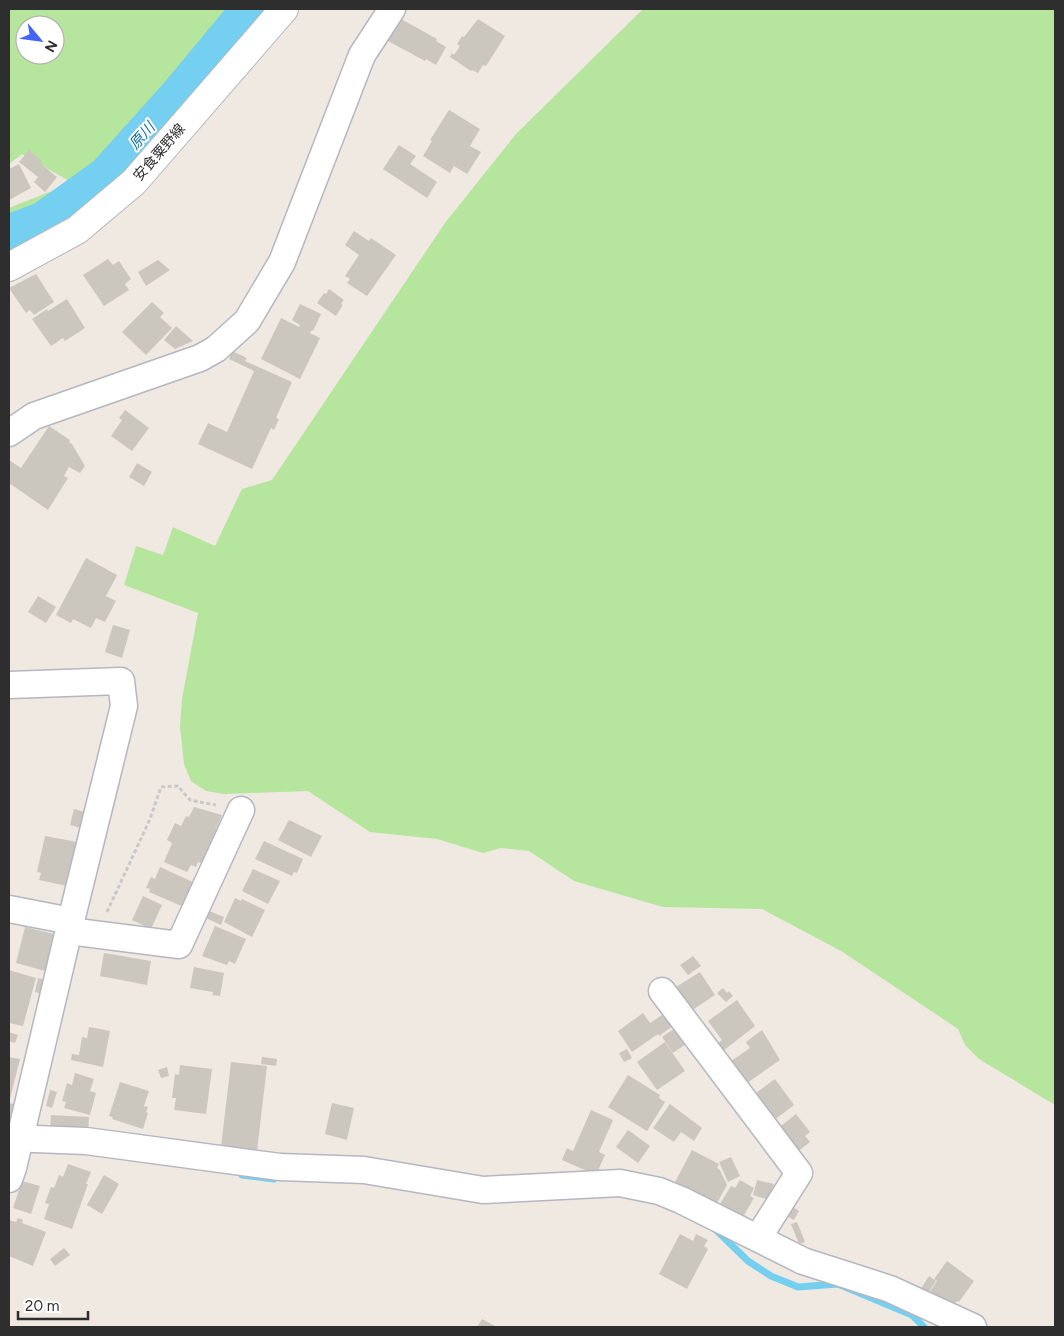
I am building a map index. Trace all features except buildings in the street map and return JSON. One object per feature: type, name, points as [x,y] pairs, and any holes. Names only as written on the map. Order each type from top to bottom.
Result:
[{"type":"main road","name":"安食粟野線","points":[[9,267],[76,230],[134,182],[284,9]]},
{"type":"street","points":[[9,433],[34,416],[200,358],[216,349],[247,321],[282,262],[362,55],[392,9]]},
{"type":"street","points":[[9,685],[121,681],[124,706],[70,926],[14,1139],[10,1172]]},
{"type":"street","points":[[9,909],[96,934],[180,945],[241,810]]},
{"type":"street","points":[[662,990],[800,1173],[758,1238]]},
{"type":"street","points":[[14,1139],[86,1141],[280,1167],[364,1170],[483,1190],[620,1183],[659,1192],[681,1200],[803,1261],[890,1289],[972,1327]]},
{"type":"path","points":[[96,934],[150,819],[161,787],[178,786],[190,800],[241,810]]},
{"type":"green space","points":[[9,9],[239,9],[151,117],[78,186],[22,154],[9,164]]},
{"type":"green space","points":[[643,9],[1055,9],[1055,1105],[979,1059],[965,1045],[958,1029],[841,951],[762,909],[663,907],[574,881],[529,851],[501,848],[483,853],[437,839],[370,832],[308,791],[224,794],[206,791],[191,781],[184,764],[180,726],[182,699],[198,613],[124,585],[136,546],[163,555],[173,527],[215,546],[242,489],[272,480],[445,223],[516,134]]},
{"type":"green space","points":[[49,192],[65,212],[9,243],[9,208]]},
{"type":"waterway","name":"原川","points":[[9,235],[44,222],[107,177],[178,98],[252,9]]},
{"type":"waterway","points":[[242,1175],[274,1179]]},
{"type":"waterway","points":[[715,1229],[748,1261],[771,1276],[798,1287],[838,1284],[912,1315],[924,1327]]}]
